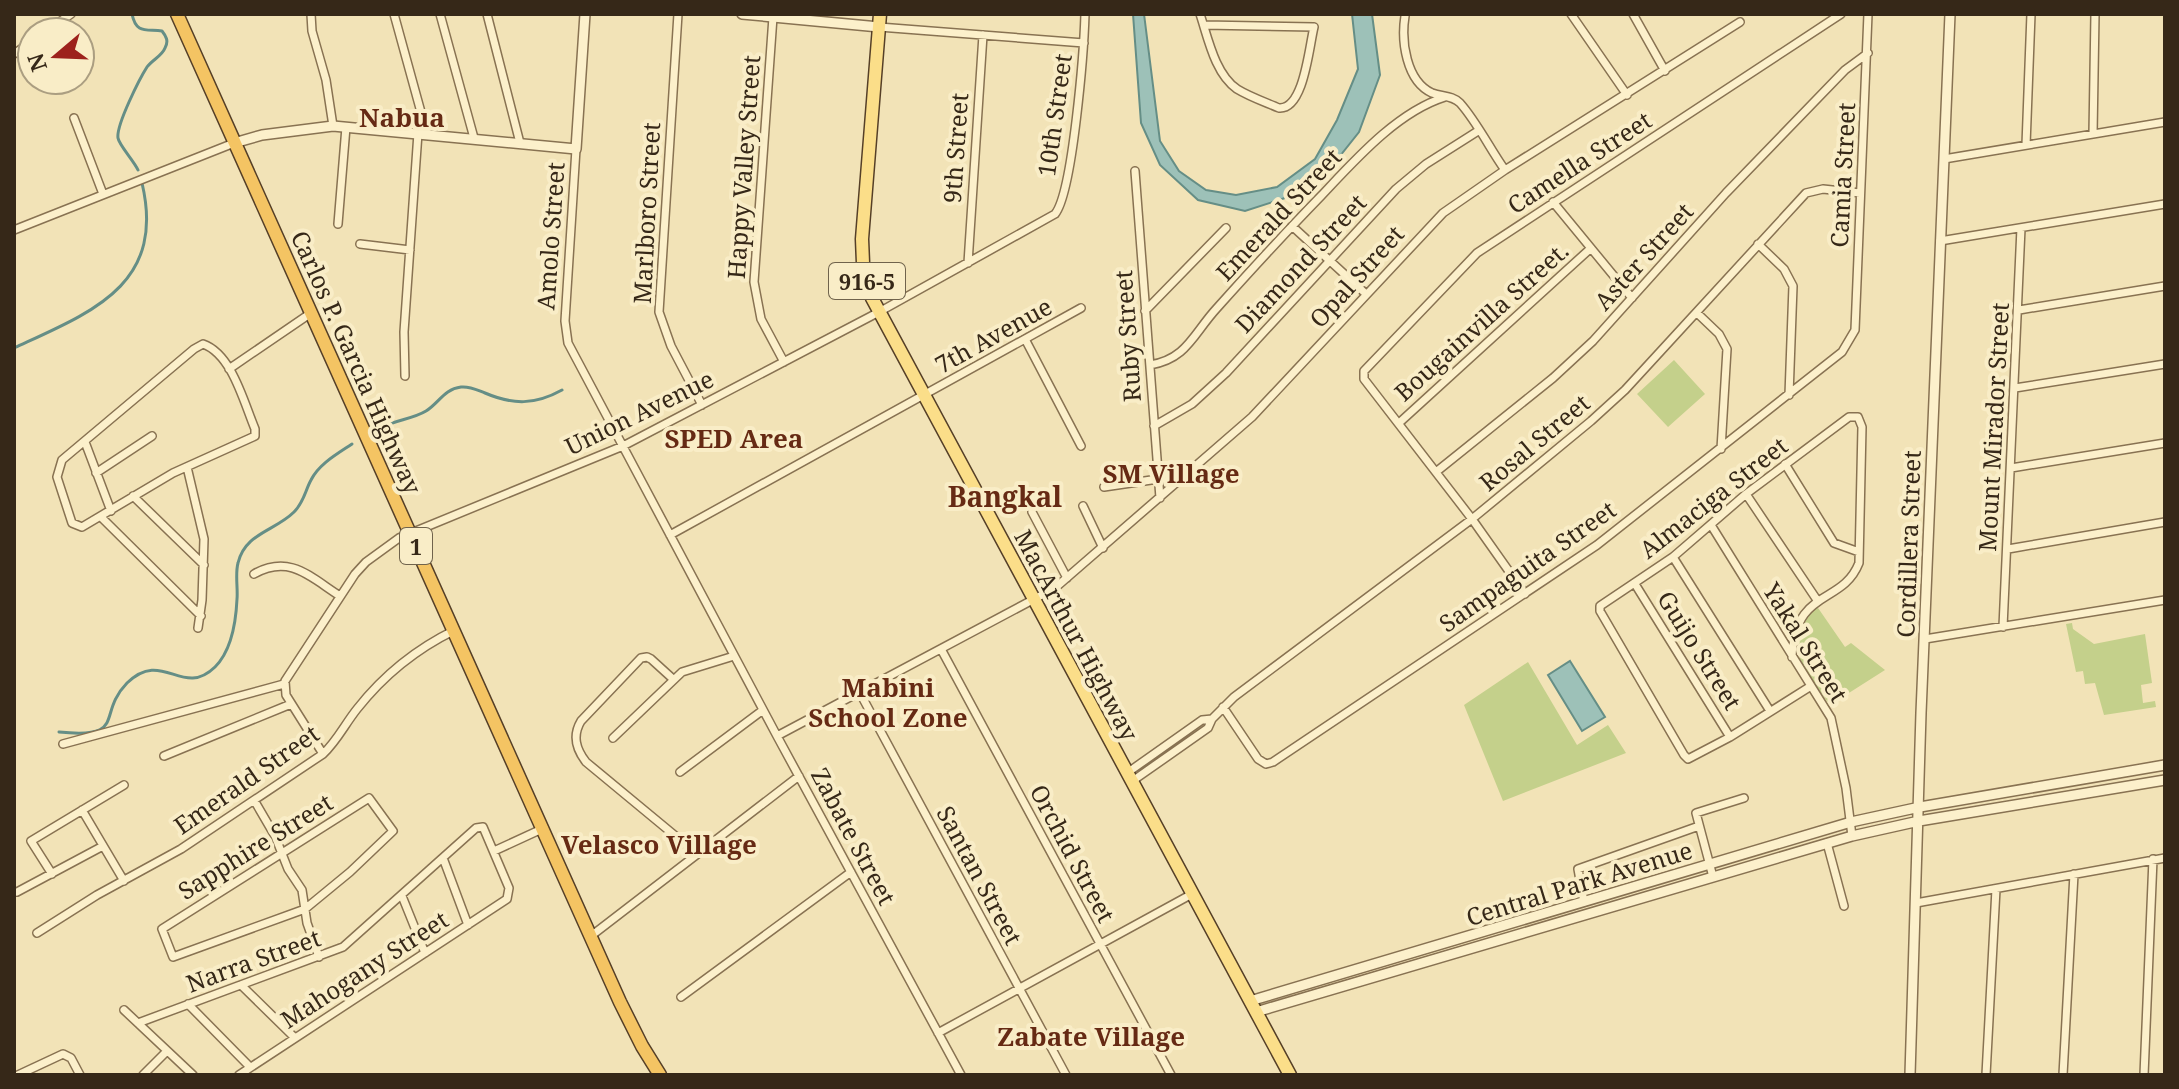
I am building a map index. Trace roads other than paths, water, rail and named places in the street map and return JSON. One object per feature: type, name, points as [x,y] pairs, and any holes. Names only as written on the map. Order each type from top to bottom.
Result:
[{"type":"highway","name":"Carlos P. Garcia Highway","points":[[177,14],[591,936],[636,1034],[660,1075]]},
{"type":"main road","name":"MacArthur Highway","points":[[879,21],[862,239],[867,282],[879,312],[924,397],[1290,1075]]},
{"type":"street","points":[[311,14],[333,126]]},
{"type":"street","points":[[394,14],[422,133],[404,332],[405,376]]},
{"type":"street","points":[[440,14],[474,138]]},
{"type":"street","points":[[487,14],[520,143]]},
{"type":"street","name":"Amolo Street","points":[[585,14],[566,336],[623,446]]},
{"type":"street","name":"Marlboro Street","points":[[678,14],[659,312],[671,346],[702,405]]},
{"type":"street","points":[[742,14],[879,21],[983,35],[1084,43]]},
{"type":"street","name":"10th Street","points":[[1051,217],[1062,202],[1084,43],[1085,14]]},
{"type":"street","points":[[1200,14],[1216,60],[1227,80],[1239,90],[1285,108],[1294,103],[1314,27],[1204,25]]},
{"type":"street","points":[[1571,14],[1627,95]]},
{"type":"street","points":[[1633,14],[1665,71]]},
{"type":"street","name":"Camella Street","points":[[1399,423],[1363,374],[1477,253],[1841,14]]},
{"type":"street","name":"Camia Street","points":[[1853,338],[1868,14]]},
{"type":"street","name":"Cordillera Street","points":[[1910,1075],[1950,14]]},
{"type":"street","points":[[2026,145],[2031,14]]},
{"type":"street","points":[[2093,134],[2095,14]]},
{"type":"street","points":[[1405,16],[1404,43],[1412,73],[1424,89],[1450,96],[1461,105],[1505,170]]},
{"type":"street","name":"Happy Valley Street","points":[[773,17],[754,282],[761,319],[784,362]]},
{"type":"street","name":"Opal Street","points":[[1033,599],[1067,578],[1103,548],[1266,403],[1443,213],[1505,170],[1740,22]]},
{"type":"street","name":"9th Street","points":[[968,263],[983,35]]},
{"type":"street","name":"Aster Street","points":[[1436,472],[1553,378],[1845,70],[1868,53]]},
{"type":"street","name":"Emerald Street","points":[[1150,365],[1166,363],[1186,349],[1212,313],[1376,139],[1433,101],[1445,97]]},
{"type":"street","points":[[74,118],[103,194]]},
{"type":"street","points":[[1944,159],[2165,122]]},
{"type":"street","points":[[14,230],[234,143],[262,135],[333,126],[576,149]]},
{"type":"street","points":[[338,224],[346,127]]},
{"type":"street","name":"Diamond Street","points":[[1154,426],[1206,392],[1410,176],[1478,131]]},
{"type":"street","name":"Ruby Street","points":[[1135,171],[1160,498]]},
{"type":"street","name":"Rosal Street","points":[[1129,778],[1202,720],[1212,719],[1223,707],[1472,519],[1610,405],[1801,197],[1823,189],[1860,193]]},
{"type":"street","points":[[1553,202],[1632,298]]},
{"type":"street","points":[[1940,241],[2165,204]]},
{"type":"street","name":"Union Avenue","points":[[284,684],[340,596],[366,562],[384,547],[410,533],[623,446],[879,312],[1051,217]]},
{"type":"street","points":[[1292,226],[1366,294]]},
{"type":"street","points":[[1145,311],[1226,228]]},
{"type":"street","name":"Mount Mirador Street","points":[[2003,627],[2021,228]]},
{"type":"street","points":[[360,244],[410,250]]},
{"type":"street","points":[[1758,244],[1784,269],[1793,286],[1789,395]]},
{"type":"street","name":"Bougainvilla Street.","points":[[1399,423],[1591,248]]},
{"type":"street","points":[[2019,310],[2165,286]]},
{"type":"street","name":"7th Avenue","points":[[670,535],[1081,308]]},
{"type":"street","points":[[229,369],[311,313]]},
{"type":"street","points":[[1697,313],[1719,334],[1727,349],[1721,449]]},
{"type":"street","name":"Sampaguita Street","points":[[1223,707],[1258,759],[1270,763],[1597,545],[1789,395],[1842,352],[1853,338]]},
{"type":"street","points":[[1025,339],[1081,446]]},
{"type":"street","points":[[207,345],[229,369],[255,429],[255,436],[187,467],[133,496],[102,518],[82,527],[72,523],[57,477],[62,460],[194,349],[207,345]]},
{"type":"street","points":[[2015,388],[2165,364]]},
{"type":"street","name":"Almaciga Street","points":[[1730,737],[1688,759],[1684,755],[1600,611],[1600,606],[1673,557],[1746,494],[1849,417],[1858,417],[1862,427],[1859,552]]},
{"type":"street","points":[[1399,423],[1525,594]]},
{"type":"street","points":[[96,473],[152,436]]},
{"type":"street","points":[[85,442],[111,511]]},
{"type":"street","points":[[2011,468],[2165,443]]},
{"type":"street","name":"Zabate Street","points":[[623,446],[961,1075]]},
{"type":"street","points":[[1785,464],[1834,543],[1859,552],[1854,574],[1848,581],[1817,600],[1798,623],[1792,657]]},
{"type":"street","points":[[187,467],[203,524],[204,565],[198,628]]},
{"type":"street","points":[[1104,487],[1158,479]]},
{"type":"street","points":[[1746,494],[1817,600]]},
{"type":"street","points":[[133,496],[204,565]]},
{"type":"street","points":[[1083,506],[1103,548]]},
{"type":"street","points":[[1032,512],[1067,578]]},
{"type":"street","points":[[102,518],[201,616]]},
{"type":"street","points":[[2008,549],[2165,522]]},
{"type":"street","name":"Yakal Street","points":[[1711,525],[1831,718],[1852,836]]},
{"type":"street","points":[[1673,557],[1770,711]]},
{"type":"street","points":[[254,574],[274,565],[291,566],[340,596]]},
{"type":"street","name":"Guijo Street","points":[[1635,584],[1730,737]]},
{"type":"street","points":[[777,736],[1033,599]]},
{"type":"street","points":[[1925,639],[2165,600]]},
{"type":"street","name":"Emerald Street","points":[[37,933],[181,849],[323,754],[371,693],[393,672],[426,646],[455,630]]},
{"type":"street","name":"Orchid Street","points":[[941,649],[1171,1075]]},
{"type":"street","points":[[613,738],[673,679],[691,668],[734,656]]},
{"type":"street","points":[[673,679],[651,659],[641,658],[581,721],[575,734],[576,742],[586,762],[696,853]]},
{"type":"street","points":[[63,744],[284,684],[291,704],[323,754]]},
{"type":"street","points":[[1730,737],[1811,686]]},
{"type":"street","name":"Santan Street","points":[[860,693],[1066,1075]]},
{"type":"street","points":[[164,756],[291,704]]},
{"type":"street","points":[[680,772],[763,710]]},
{"type":"street","name":"Central Park Avenue","points":[[1253,1007],[1348,972],[1851,822],[1920,807],[2165,765]]},
{"type":"street","points":[[591,936],[799,776]]},
{"type":"street","name":"Central Park Avenue","points":[[1253,1007],[1351,984],[1852,836],[1919,821],[2165,780]]},
{"type":"street","points":[[52,874],[31,841],[124,785]]},
{"type":"street","name":"Sapphire Street","points":[[369,798],[393,831],[305,909],[173,957],[162,929],[369,798]]},
{"type":"street","points":[[1713,877],[1696,813],[1744,798]]},
{"type":"street","points":[[254,800],[305,896],[307,923],[319,957]]},
{"type":"street","points":[[82,810],[124,881]]},
{"type":"street","name":"Narra Street","points":[[138,1023],[319,957],[350,942],[482,826],[494,851]]},
{"type":"street","points":[[1584,902],[1578,869],[1699,826]]},
{"type":"street","points":[[494,851],[544,828]]},
{"type":"street","points":[[1827,843],[1844,906]]},
{"type":"street","points":[[17,892],[103,846]]},
{"type":"street","name":"Mahogany Street","points":[[239,1075],[504,901],[509,895],[508,885],[494,851]]},
{"type":"street","points":[[443,858],[468,925]]},
{"type":"street","points":[[1916,903],[2165,858]]},
{"type":"street","points":[[2144,1075],[2153,859]]},
{"type":"street","points":[[681,997],[851,872]]},
{"type":"street","points":[[2063,1075],[2074,874]]},
{"type":"street","points":[[1986,1075],[1996,889]]},
{"type":"street","points":[[938,1033],[1192,894]]},
{"type":"street","points":[[402,896],[425,953]]},
{"type":"street","points":[[1467,937],[1470,948]]},
{"type":"street","points":[[1348,972],[1351,984]]},
{"type":"street","points":[[241,985],[294,1037]]},
{"type":"street","points":[[188,1004],[250,1067]]},
{"type":"street","points":[[124,1010],[193,1075]]},
{"type":"street","points":[[143,1075],[167,1051]]},
{"type":"street","points":[[18,1075],[63,1054],[71,1058],[80,1075]]},
{"type":"water","points":[[1133,14],[1144,14],[1160,141],[1179,171],[1206,190],[1236,195],[1277,187],[1315,159],[1337,120],[1358,69],[1352,14],[1372,14],[1380,75],[1359,132],[1328,171],[1288,197],[1245,211],[1198,200],[1160,165],[1141,123]]},
{"type":"water","points":[[1570,661],[1605,717],[1582,731],[1548,675]]},
{"type":"waterway","points":[[132,14],[139,28],[162,31],[167,41],[164,51],[147,67],[139,81],[118,132],[119,141],[138,170]]},
{"type":"waterway","points":[[14,348],[95,307],[133,271],[143,247],[147,218],[142,183]]},
{"type":"waterway","points":[[380,428],[421,414],[450,390],[461,387],[473,388],[505,400],[524,402],[562,390]]},
{"type":"waterway","points":[[59,732],[94,732],[103,728],[118,695],[127,683],[140,674],[151,670],[192,678],[215,667],[225,653],[234,626],[237,567],[242,553],[254,539],[294,512],[319,469],[352,444]]},
{"type":"district","name":"Nabua","points":[[402,117]]},
{"type":"district","name":"SPED Area","points":[[734,438]]},
{"type":"district","name":"SM Village","points":[[1171,473]]},
{"type":"district","name":"Bangkal","points":[[1005,496]]},
{"type":"district","name":"Mabini School Zone","points":[[888,702]]},
{"type":"district","name":"Velasco Village","points":[[659,844]]},
{"type":"district","name":"Zabate Village","points":[[1091,1036]]}]
